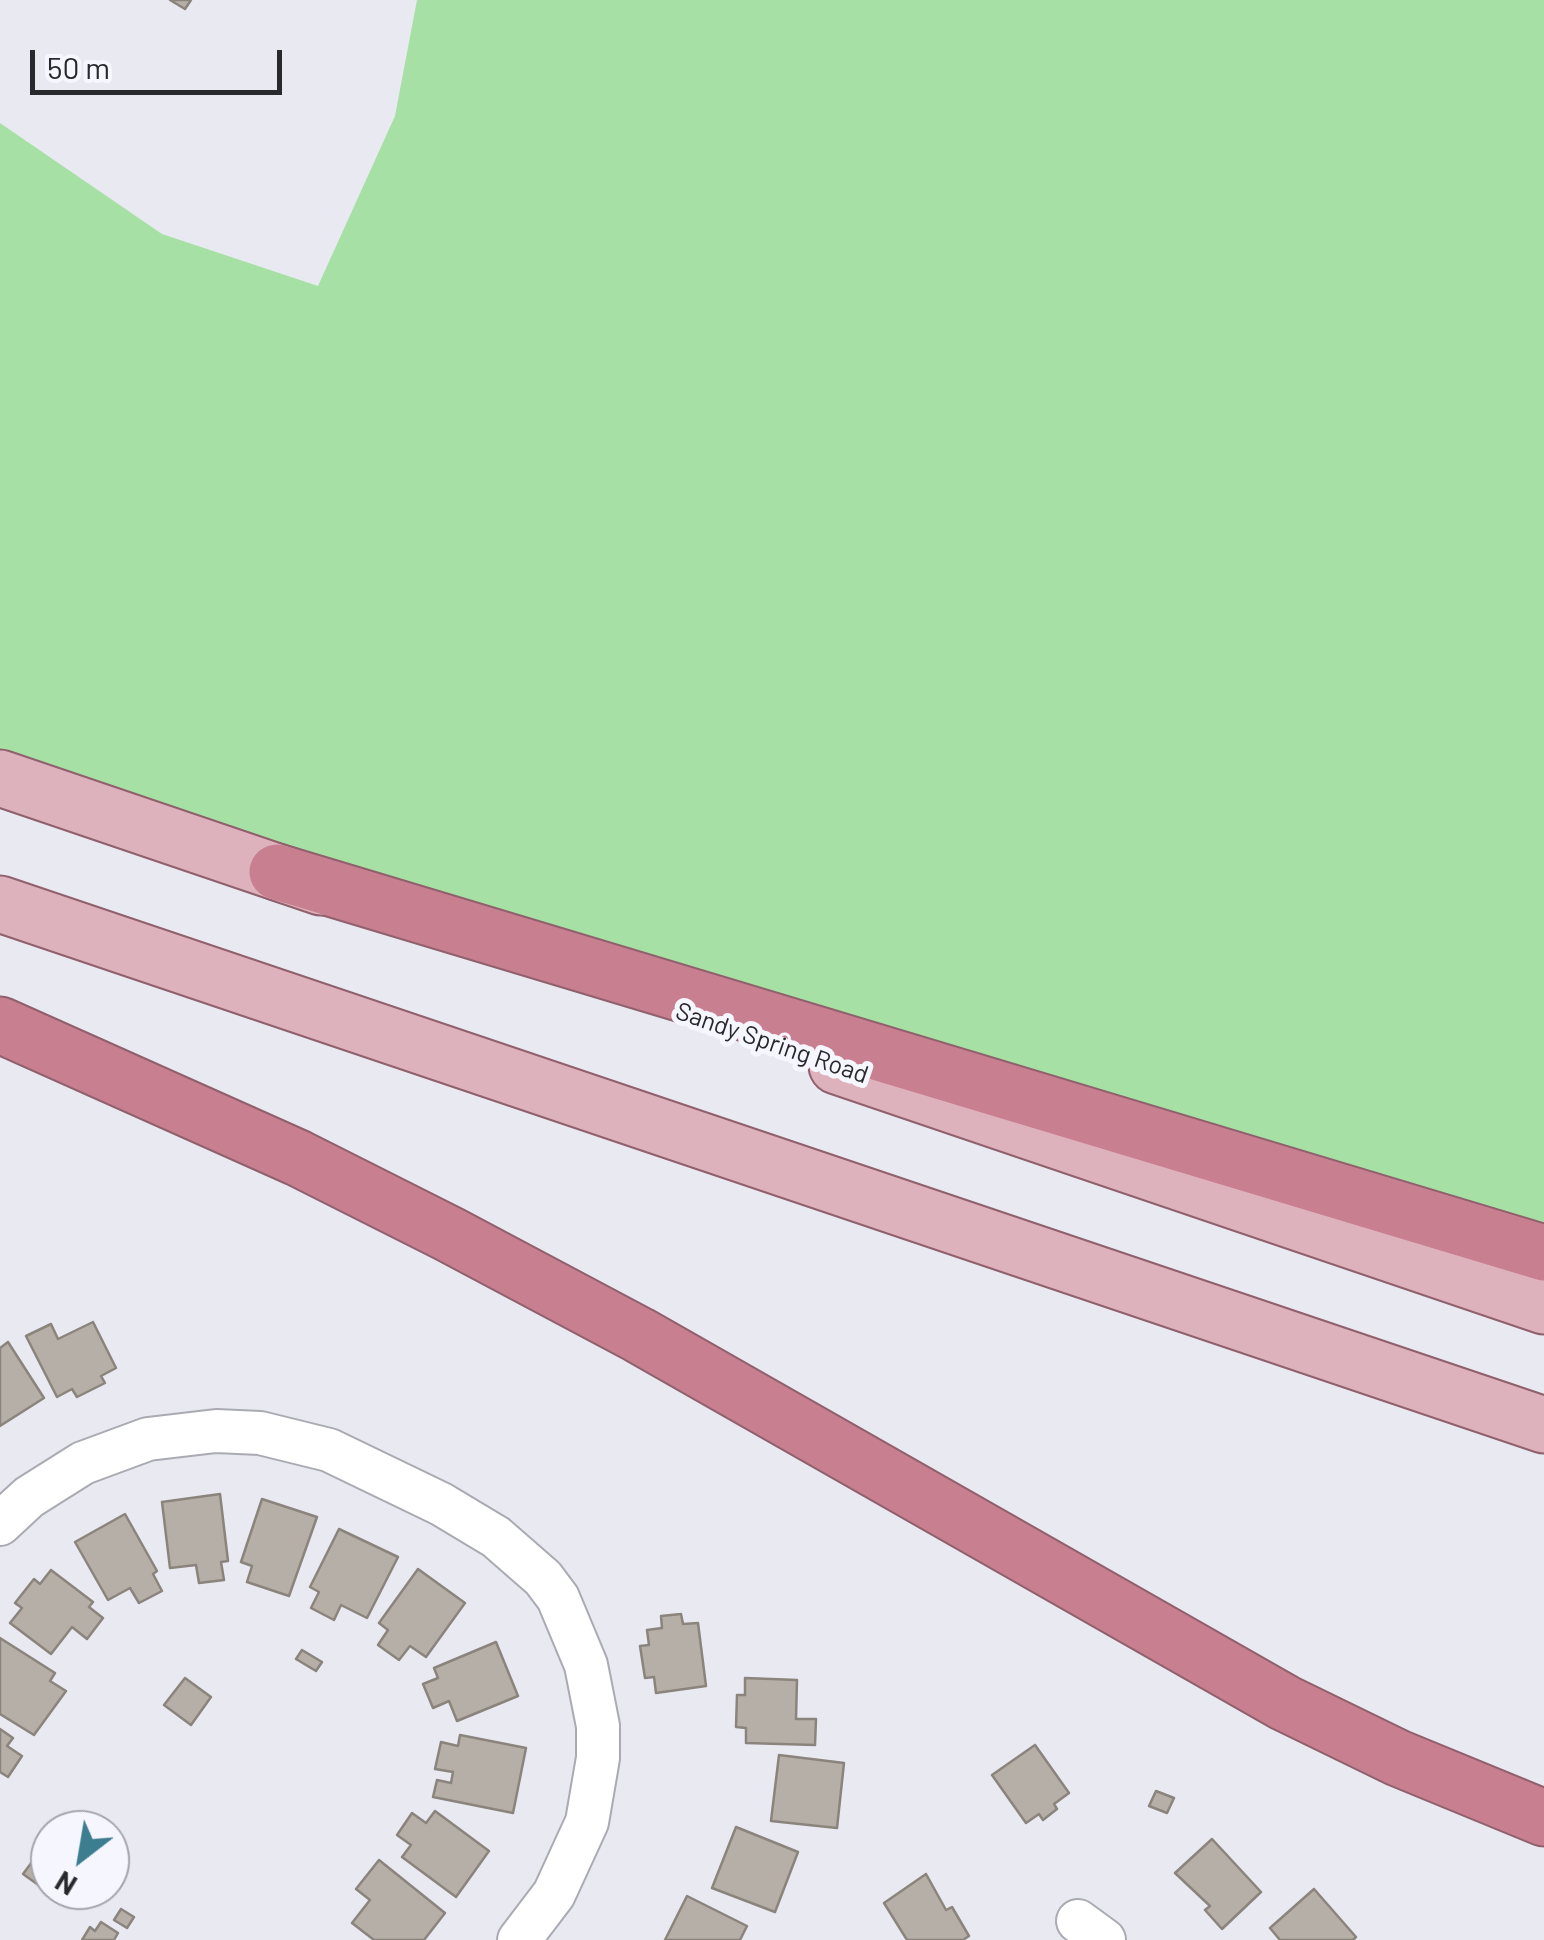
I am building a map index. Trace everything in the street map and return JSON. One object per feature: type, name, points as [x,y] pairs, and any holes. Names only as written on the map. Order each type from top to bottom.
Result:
[{"type":"highway","points":[[278,872],[1544,1254]]},
{"type":"highway","points":[[0,1025],[298,1158],[449,1234],[640,1335],[1286,1703],[1382,1750],[1544,1818]]},
{"type":"highway","points":[[1152,1628],[1337,1712],[1544,1785]]},
{"type":"main road","name":"Sandy Spring Road","points":[[0,778],[1163,1179],[1544,1306]]},
{"type":"main road","points":[[0,904],[1544,1424]]},
{"type":"street","points":[[0,1524],[29,1497],[84,1463],[148,1440],[216,1430],[260,1433],[328,1450],[442,1504],[496,1537],[543,1578],[558,1598],[586,1665],[598,1726],[598,1758],[587,1822],[554,1894],[519,1940]]},
{"type":"green space","points":[[417,0],[1544,0],[1544,1253],[0,778],[0,123],[162,234],[318,286],[395,116]]},
{"type":"building","points":[[170,0],[191,0],[185,9]]},
{"type":"building","points":[[93,1322],[116,1368],[101,1376],[105,1383],[77,1397],[72,1389],[57,1397],[26,1336],[51,1324],[58,1339]]},
{"type":"building","points":[[8,1342],[44,1398],[0,1426],[0,1348]]},
{"type":"building","points":[[220,1494],[228,1561],[221,1562],[224,1580],[199,1583],[196,1565],[170,1568],[162,1502]]},
{"type":"building","points":[[262,1499],[317,1517],[289,1596],[247,1582],[252,1566],[241,1562]]},
{"type":"building","points":[[125,1514],[157,1571],[153,1574],[162,1591],[139,1603],[130,1588],[108,1600],[75,1542]]},
{"type":"building","points":[[339,1529],[398,1557],[367,1618],[341,1605],[334,1620],[311,1608],[319,1592],[310,1587]]},
{"type":"building","points":[[418,1569],[465,1603],[426,1657],[410,1646],[399,1660],[378,1645],[388,1630],[379,1623]]},
{"type":"building","points":[[51,1570],[93,1602],[89,1607],[103,1618],[87,1639],[72,1627],[51,1654],[10,1623],[22,1608],[15,1603],[34,1579],[40,1584]]},
{"type":"building","points":[[681,1614],[683,1624],[698,1623],[706,1686],[656,1693],[654,1677],[645,1678],[640,1646],[649,1645],[647,1630],[662,1628],[661,1616]]},
{"type":"building","points":[[0,1638],[55,1673],[50,1681],[66,1691],[34,1735],[0,1714]]},
{"type":"building","points":[[496,1642],[518,1696],[457,1721],[449,1701],[433,1708],[423,1684],[438,1678],[434,1668]]},
{"type":"building","points":[[302,1650],[322,1662],[316,1671],[296,1659]]},
{"type":"building","points":[[185,1678],[211,1697],[191,1725],[164,1705]]},
{"type":"building","points":[[745,1678],[797,1680],[796,1719],[816,1719],[815,1745],[746,1743],[746,1728],[736,1727],[737,1695],[745,1695]]},
{"type":"building","points":[[0,1729],[13,1738],[7,1746],[22,1756],[8,1777],[0,1772]]},
{"type":"building","points":[[460,1735],[526,1748],[513,1813],[433,1797],[437,1780],[451,1783],[453,1772],[435,1769],[441,1742],[458,1746]]},
{"type":"building","points":[[1035,1745],[1069,1793],[1054,1804],[1057,1809],[1043,1820],[1039,1814],[1026,1823],[992,1775]]},
{"type":"building","points":[[779,1755],[844,1763],[837,1828],[771,1821]]},
{"type":"building","points":[[1156,1791],[1174,1798],[1167,1813],[1149,1806]]},
{"type":"building","points":[[435,1811],[489,1851],[456,1897],[402,1857],[411,1845],[397,1835],[412,1813],[426,1823]]},
{"type":"building","points":[[736,1827],[798,1852],[775,1912],[712,1888]]},
{"type":"building","points":[[1212,1839],[1261,1892],[1222,1929],[1205,1910],[1210,1906],[1175,1873]]},
{"type":"building","points":[[379,1860],[445,1913],[424,1940],[374,1940],[352,1923],[370,1900],[356,1889]]},
{"type":"building","points":[[926,1874],[946,1910],[952,1907],[969,1936],[963,1940],[907,1940],[884,1903]]},
{"type":"building","points":[[1314,1889],[1356,1937],[1353,1940],[1280,1940],[1270,1928]]},
{"type":"building","points":[[687,1896],[747,1926],[740,1940],[665,1940]]},
{"type":"building","points":[[120,1910],[134,1917],[127,1928],[114,1920]]},
{"type":"building","points":[[101,1922],[118,1933],[114,1940],[82,1940],[90,1927],[95,1931]]}]
